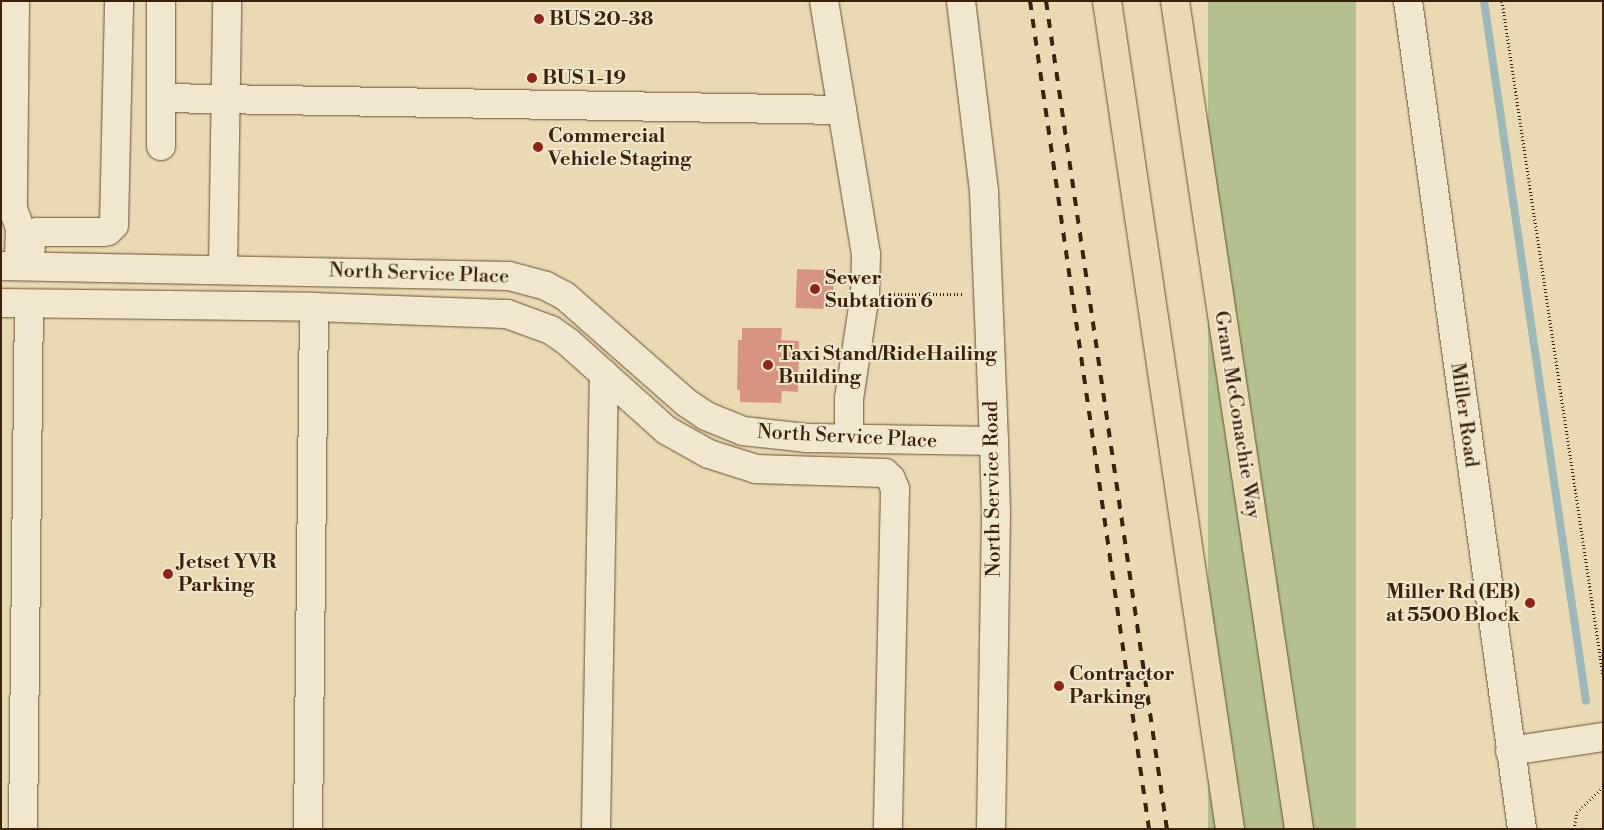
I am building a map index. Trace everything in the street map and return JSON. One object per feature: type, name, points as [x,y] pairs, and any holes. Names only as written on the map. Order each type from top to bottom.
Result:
[{"type":"main road","points":[[1107,1],[1230,829]]},
{"type":"main road","name":"Grant McConachie Way","points":[[1175,1],[1299,829]]},
{"type":"street","points":[[15,1],[13,209],[20,228],[17,266]]},
{"type":"street","points":[[17,266],[31,239],[37,232],[103,232],[108,231],[114,225],[119,1]]},
{"type":"street","points":[[161,146],[162,1]]},
{"type":"street","points":[[223,269],[227,1]]},
{"type":"street","points":[[824,1],[865,247],[865,294],[849,399],[849,438]]},
{"type":"street","name":"North Service Road","points":[[961,1],[984,192],[994,442],[996,513],[991,829]]},
{"type":"street","name":"Miller Road","points":[[1408,1],[1522,829]]},
{"type":"street","points":[[162,98],[842,110]]},
{"type":"street","name":"North Service Place","points":[[17,266],[489,275],[525,279],[546,286],[565,296],[687,403],[706,416],[743,431],[760,434],[849,438],[994,442]]},
{"type":"street","points":[[1,303],[314,307],[491,311],[507,314],[551,330],[604,374],[666,430],[709,454],[733,464],[756,469],[880,472],[892,479],[895,489],[888,829]]},
{"type":"street","points":[[23,829],[29,304]]},
{"type":"street","points":[[308,829],[314,307]]},
{"type":"street","points":[[596,829],[604,374]]},
{"type":"street","points":[[1510,751],[1603,737]]},
{"type":"path","points":[[1502,1],[1603,675]]},
{"type":"path","points":[[865,294],[988,294]]},
{"type":"path","points":[[1574,829],[1577,812],[1603,787]]},
{"type":"green space","points":[[1208,1],[1356,1],[1356,829],[1208,829]]},
{"type":"building","name":"Sewer Subtation 6","points":[[797,269],[834,270],[833,309],[796,308]]},
{"type":"building","name":"Taxi Stand/RideHailing Building","points":[[742,328],[782,328],[781,340],[799,341],[798,392],[782,391],[781,403],[740,402],[740,390],[737,390],[738,340],[742,340]]},
{"type":"waterway","points":[[1484,1],[1586,701]]},
{"type":"railway","points":[[1030,1],[1149,829]]},
{"type":"railway","points":[[1046,1],[1167,829]]},
{"type":"place","name":"BUS 20-38","points":[[539,19]]},
{"type":"place","name":"BUS 1-19","points":[[532,78]]},
{"type":"place","name":"Commercial Vehicle Staging","points":[[538,147]]},
{"type":"place","name":"Sewer Subtation 6","points":[[815,289]]},
{"type":"place","name":"Taxi Stand/RideHailing Building","points":[[768,365]]},
{"type":"place","name":"Jetset YVR Parking","points":[[168,574]]},
{"type":"place","name":"Miller Rd (EB) at 5500 Block","points":[[1530,603]]},
{"type":"place","name":"Contractor Parking","points":[[1059,686]]}]
